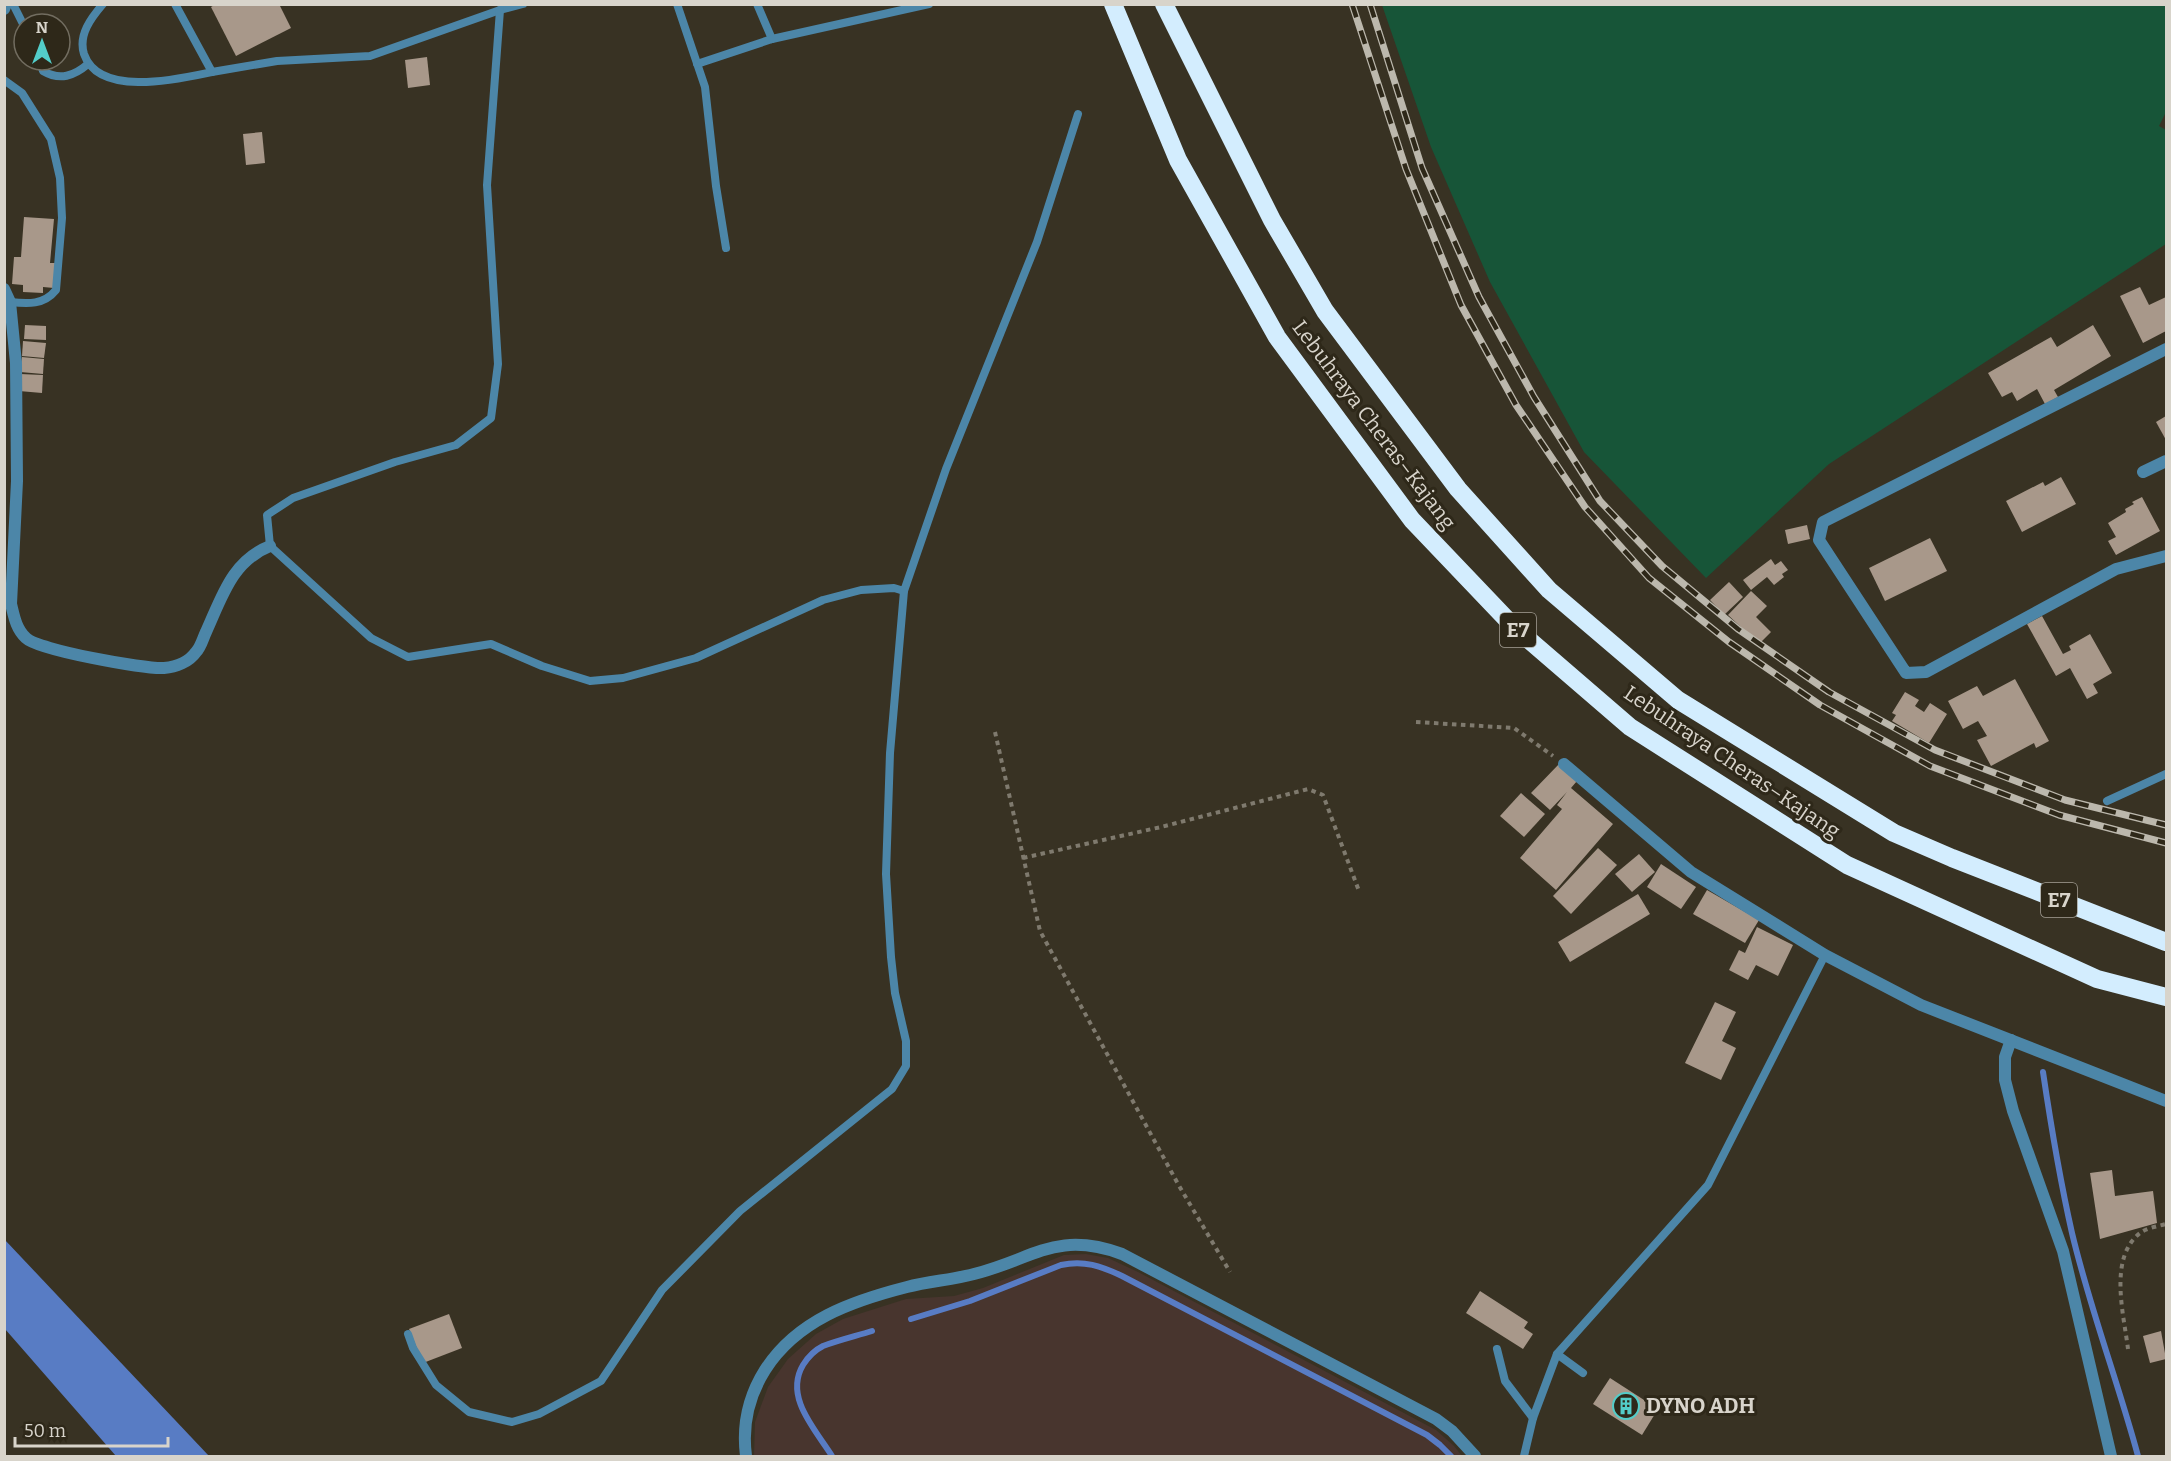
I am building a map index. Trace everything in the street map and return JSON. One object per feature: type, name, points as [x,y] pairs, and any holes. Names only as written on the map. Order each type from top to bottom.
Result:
[{"type":"highway","name":"Lebuhraya Cheras–Kajang","points":[[1113,4],[1178,160],[1277,337],[1412,520],[1515,628],[1630,727],[1847,865],[2097,978],[2166,997]]},
{"type":"highway","name":"Lebuhraya Cheras–Kajang","points":[[1164,4],[1267,210],[1325,311],[1458,489],[1549,590],[1678,700],[1894,833],[2166,942]]},
{"type":"street","points":[[4,9],[6,4]]},
{"type":"street","points":[[4,289],[10,302],[16,363],[17,446],[11,604],[16,623],[26,638],[43,646],[147,668],[166,668],[182,664],[196,652],[231,579],[242,562],[255,552],[270,546]]},
{"type":"street","points":[[2166,349],[1823,522],[1819,540],[1906,673],[1926,672],[2116,569],[2166,556]]},
{"type":"street","points":[[2143,472],[2166,461]]},
{"type":"street","points":[[1564,764],[1691,872],[1825,955],[1921,1005],[2166,1101]]},
{"type":"street","points":[[2011,1040],[2005,1057],[2005,1080],[2013,1111],[2063,1251],[2111,1456]]},
{"type":"street","points":[[746,1456],[744,1421],[758,1382],[770,1362],[804,1328],[849,1304],[908,1287],[985,1271],[1047,1248],[1067,1244],[1087,1244],[1106,1248],[1133,1259],[1436,1419],[1452,1431],[1475,1456]]},
{"type":"lane","points":[[103,4],[88,24],[83,37],[83,51],[88,64],[100,74],[119,80],[141,82],[163,82],[277,61],[370,56],[523,4]]},
{"type":"lane","points":[[175,4],[212,72]]},
{"type":"lane","points":[[677,4],[705,87],[716,186],[726,249]]},
{"type":"lane","points":[[757,4],[772,39]]},
{"type":"lane","points":[[697,64],[772,39],[929,4]]},
{"type":"lane","points":[[500,10],[487,185],[498,364],[491,418],[456,445],[395,462],[292,498],[267,515],[270,546],[371,638],[408,657],[491,645],[542,666],[590,681],[623,678],[696,658],[823,600],[861,590],[894,588],[904,591]]},
{"type":"lane","points":[[45,72],[53,77],[76,74],[88,64]]},
{"type":"lane","points":[[4,80],[22,93],[51,139],[60,178],[62,218],[56,290],[34,304],[10,302]]},
{"type":"lane","points":[[408,1334],[413,1348],[436,1385],[469,1412],[512,1422],[539,1414],[601,1381],[662,1290],[740,1210],[892,1089],[906,1066],[906,1050],[891,957],[886,874],[890,753],[904,591],[946,469],[1037,242],[1078,114]]},
{"type":"lane","points":[[2107,801],[2166,774]]},
{"type":"lane","points":[[1524,1456],[1533,1418],[1557,1354],[1708,1185],[1825,955]]},
{"type":"lane","points":[[1497,1349],[1506,1381],[1533,1418]]},
{"type":"lane","points":[[1557,1354],[1583,1374]]},
{"type":"path","points":[[1416,722],[1514,728],[1564,764]]},
{"type":"path","points":[[995,732],[1040,931],[1172,1174],[1230,1272]]},
{"type":"path","points":[[1023,858],[1161,827],[1308,789],[1323,795],[1359,891]]},
{"type":"path","points":[[2128,1349],[2119,1279],[2124,1254],[2140,1232],[2166,1224]]},
{"type":"shaded area","points":[[1086,1254],[1108,1258],[1138,1272],[1436,1430],[1462,1456],[754,1456],[755,1422],[768,1387],[788,1359],[816,1334],[843,1319],[906,1299],[954,1296],[983,1288],[1064,1255]]},
{"type":"green space","points":[[1382,5],[2166,5],[2166,112],[2159,126],[2166,130],[2166,244],[1829,464],[1706,578],[1584,452],[1490,282],[1431,147]]},
{"type":"water","points":[[4,1240],[209,1456],[116,1456],[5,1329]]},
{"type":"building","points":[[216,4],[279,4],[291,28],[236,56],[211,7]]},
{"type":"building","points":[[427,57],[430,85],[408,88],[405,60]]},
{"type":"building","points":[[262,132],[265,163],[246,165],[243,134]]},
{"type":"building","points":[[24,217],[54,219],[50,263],[56,263],[54,288],[43,287],[43,293],[23,292],[23,285],[12,284],[14,257],[21,257]]},
{"type":"building","points":[[2140,287],[2149,305],[2166,297],[2166,331],[2143,343],[2120,296]]},
{"type":"building","points":[[25,325],[46,326],[46,340],[24,339]]},
{"type":"building","points":[[2093,325],[2111,356],[2054,390],[2058,397],[2045,404],[2037,389],[2017,401],[2012,392],[2002,397],[1988,373],[2051,337],[2057,347]]},
{"type":"building","points":[[23,341],[46,343],[44,358],[22,356]]},
{"type":"building","points":[[22,357],[44,359],[43,374],[20,372]]},
{"type":"building","points":[[20,374],[43,375],[42,393],[19,391]]},
{"type":"building","points":[[2166,416],[2166,440],[2156,422]]},
{"type":"building","points":[[2061,477],[2076,504],[2022,532],[2006,501],[2043,482],[2045,486]]},
{"type":"building","points":[[2142,497],[2160,531],[2116,555],[2108,541],[2116,537],[2108,523],[2126,512],[2125,509],[2134,504],[2132,502]]},
{"type":"building","points":[[1807,525],[1810,539],[1788,544],[1785,530]]},
{"type":"building","points":[[1930,538],[1947,571],[1885,601],[1869,568]]},
{"type":"building","points":[[1771,559],[1775,565],[1781,561],[1788,570],[1782,574],[1784,577],[1774,585],[1767,577],[1751,590],[1743,580]]},
{"type":"building","points":[[1729,582],[1743,597],[1724,615],[1710,600]]},
{"type":"building","points":[[1751,591],[1767,606],[1756,617],[1771,632],[1759,644],[1728,615]]},
{"type":"building","points":[[2042,616],[2063,654],[2071,650],[2069,646],[2090,634],[2112,673],[2093,684],[2098,693],[2087,699],[2070,668],[2056,676],[2027,624]]},
{"type":"building","points":[[2015,679],[2049,741],[2036,748],[2034,743],[1991,766],[1977,740],[1987,736],[1978,721],[1963,729],[1948,701],[1977,686],[1983,696]]},
{"type":"building","points":[[1905,692],[1919,700],[1915,706],[1924,712],[1930,703],[1947,714],[1929,743],[1892,721],[1896,715],[1892,713]]},
{"type":"building","points":[[1559,764],[1577,781],[1571,788],[1613,824],[1556,890],[1520,858],[1562,809],[1557,805],[1567,792],[1550,810],[1531,793]]},
{"type":"building","points":[[1521,793],[1545,814],[1524,837],[1500,816]]},
{"type":"building","points":[[1598,848],[1617,865],[1571,914],[1553,896]]},
{"type":"building","points":[[1639,854],[1655,872],[1632,892],[1615,874]]},
{"type":"building","points":[[1661,864],[1696,887],[1681,909],[1647,887]]},
{"type":"building","points":[[1707,890],[1759,920],[1745,943],[1693,914]]},
{"type":"building","points":[[1638,894],[1650,914],[1570,962],[1558,942]]},
{"type":"building","points":[[1757,927],[1793,945],[1778,976],[1756,965],[1748,980],[1729,970],[1739,950],[1745,953]]},
{"type":"building","points":[[1715,1002],[1736,1012],[1722,1041],[1736,1048],[1721,1080],[1685,1063]]},
{"type":"building","points":[[2112,1170],[2115,1196],[2153,1191],[2157,1223],[2100,1239],[2090,1173]]},
{"type":"building","points":[[1480,1291],[1528,1322],[1524,1328],[1533,1334],[1523,1349],[1466,1313]]},
{"type":"building","points":[[449,1314],[462,1348],[423,1363],[409,1329]]},
{"type":"building","points":[[2161,1331],[2166,1359],[2150,1363],[2143,1336]]},
{"type":"building","name":"DYNO ADH","points":[[1610,1378],[1658,1409],[1642,1435],[1593,1404]]},
{"type":"waterway","points":[[2043,1072],[2072,1233],[2138,1456]]},
{"type":"waterway","points":[[911,1319],[970,1301],[1061,1265],[1077,1263],[1092,1265],[1122,1276],[1427,1435],[1451,1456]]},
{"type":"waterway","points":[[832,1456],[810,1424],[799,1401],[798,1377],[805,1362],[823,1346],[872,1331]]},
{"type":"railway","points":[[1352,4],[1406,169],[1461,305],[1516,405],[1585,507],[1649,578],[1729,642],[1820,705],[1930,766],[2059,815],[2166,843]]},
{"type":"railway","points":[[1370,4],[1422,168],[1479,297],[1534,397],[1600,501],[1662,566],[1738,629],[1829,692],[1935,750],[2065,800],[2166,825]]},
{"type":"place","name":"DYNO ADH","points":[[1626,1406]]}]
